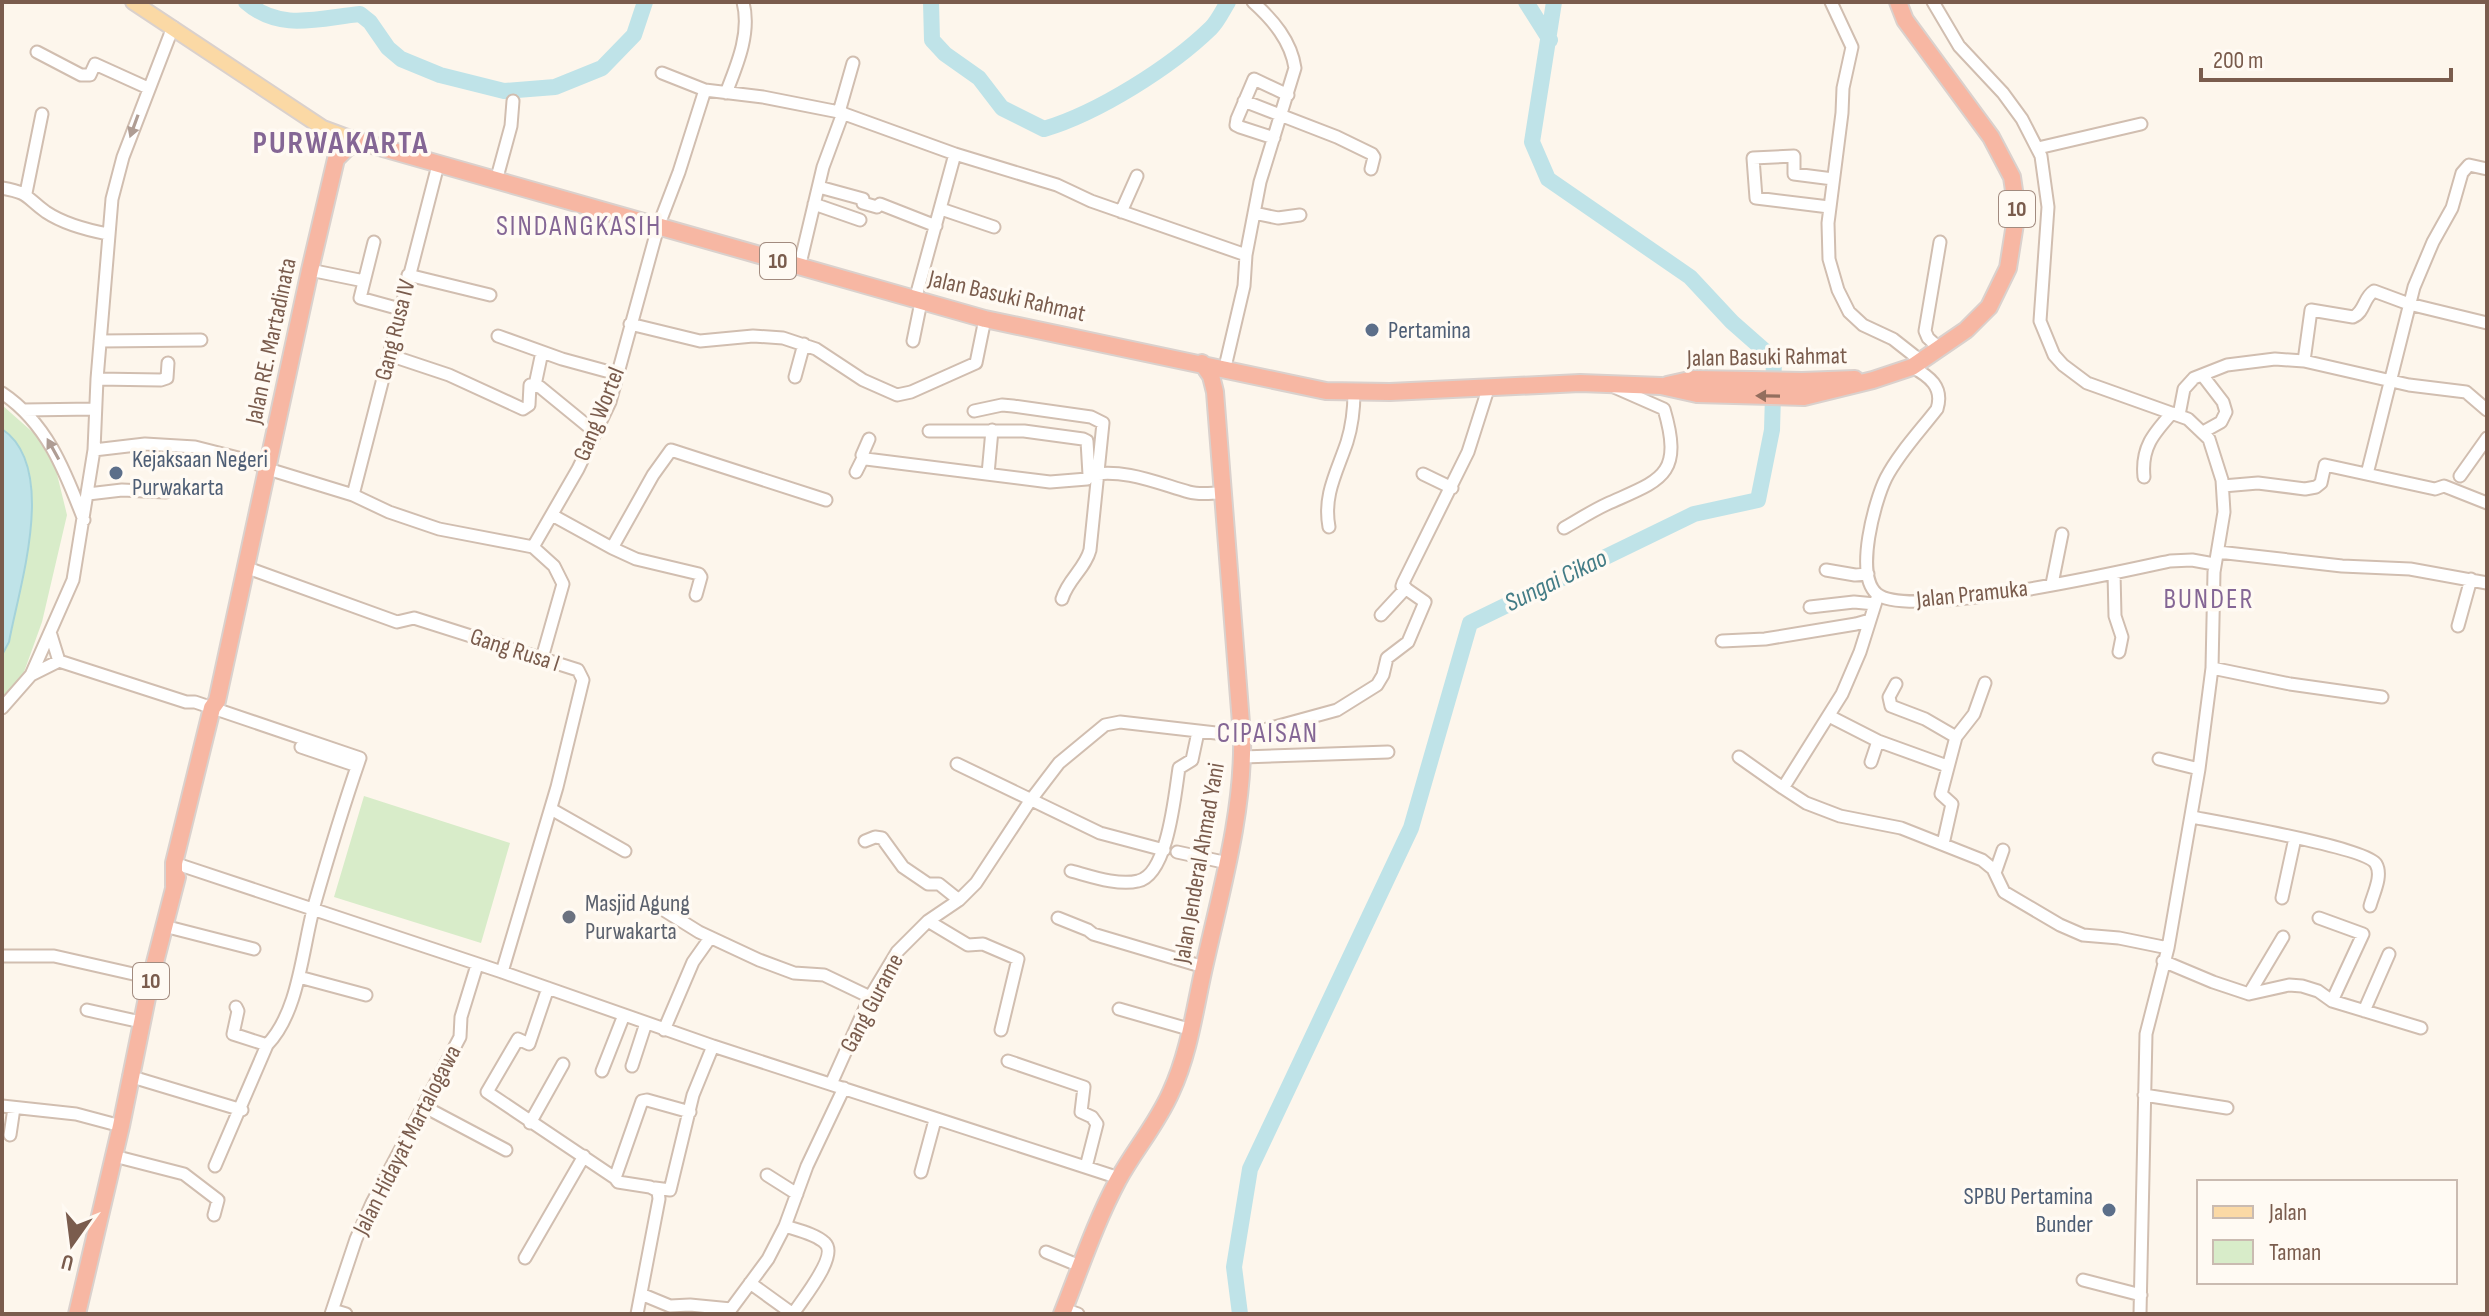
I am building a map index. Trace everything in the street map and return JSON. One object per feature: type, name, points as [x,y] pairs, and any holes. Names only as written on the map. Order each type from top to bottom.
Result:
[{"type":"highway","name":"Jalan Basuki Rahmat","points":[[358,141],[985,319],[1326,391],[1560,383],[1661,386],[1697,394],[1733,388],[1803,389],[1873,380],[1926,362],[1977,320],[2000,287],[2008,268],[2016,228],[2016,197],[2012,177],[1991,137],[1905,20],[1898,2]]},
{"type":"highway","points":[[336,159],[358,141]]},
{"type":"highway","name":"Jalan RE. Martadinata","points":[[77,1314],[121,1126],[151,978],[216,710],[336,159]]},
{"type":"highway","name":"Jalan Jenderal Ahmad Yani","points":[[1068,1312],[1080,1266],[1119,1178],[1152,1130],[1171,1094],[1192,1030],[1228,863],[1243,757],[1215,392],[1211,376],[1202,363]]},
{"type":"highway","points":[[1215,392],[1230,369]]},
{"type":"main road","points":[[133,2],[323,128],[358,141]]},
{"type":"main road","points":[[323,128],[334,142],[336,159]]},
{"type":"street","points":[[726,93],[743,43],[746,13],[743,2]]},
{"type":"street","points":[[1230,369],[1254,213],[1295,68],[1291,50],[1276,26],[1253,2]]},
{"type":"street","points":[[1831,2],[1852,47],[1843,88],[1829,207],[1829,259],[1845,305],[1863,325],[1893,339],[1926,362]]},
{"type":"street","points":[[1933,2],[1959,46],[2003,93],[2038,148],[2045,172],[2048,207],[2040,321],[2049,344],[2063,365],[2087,383],[2107,393],[2176,414],[2203,432],[2216,456],[2223,486],[2224,512],[2214,564],[2212,668],[2199,769],[2168,948],[2146,1034],[2140,1314]]},
{"type":"street","points":[[2,708],[31,675],[73,580],[94,450],[112,199],[123,157],[173,27]]},
{"type":"street","points":[[37,52],[81,75],[90,75],[95,64],[148,88]]},
{"type":"street","points":[[799,268],[853,63]]},
{"type":"street","points":[[662,73],[705,90],[841,112],[955,154],[1057,185],[1121,212],[1246,255]]},
{"type":"street","points":[[1274,138],[1236,125],[1254,79],[1288,95]]},
{"type":"street","name":"Gang Wortel","points":[[533,547],[610,402],[658,227],[705,90]]},
{"type":"street","points":[[496,181],[511,126],[513,101]]},
{"type":"street","points":[[1244,101],[1372,154],[1371,169]]},
{"type":"street","points":[[26,193],[42,114]]},
{"type":"street","points":[[2038,148],[2141,124]]},
{"type":"street","points":[[913,341],[918,301],[955,154]]},
{"type":"street","points":[[1829,207],[1756,198],[1753,158],[1793,156],[1794,174],[1833,179]]},
{"type":"street","name":"Gang Rusa IV","points":[[353,495],[438,165]]},
{"type":"street","points":[[2367,474],[2409,304],[2424,262],[2452,208],[2462,173],[2469,165],[2487,169]]},
{"type":"street","points":[[1121,212],[1137,176]]},
{"type":"street","points":[[819,187],[863,199],[863,203],[877,207],[880,204],[936,226]]},
{"type":"street","points":[[2,188],[26,193],[45,212],[60,220],[85,230],[108,234]]},
{"type":"street","points":[[814,204],[860,220]]},
{"type":"street","points":[[941,209],[994,227]]},
{"type":"street","points":[[1254,213],[1278,218],[1300,215]]},
{"type":"street","points":[[374,242],[360,298],[400,309]]},
{"type":"street","points":[[1783,788],[1842,694],[1860,652],[1876,599],[1868,574],[1867,551],[1882,487],[1893,466],[1937,409],[1936,386],[1926,362],[1928,338],[1925,331],[1940,242]]},
{"type":"street","points":[[310,270],[364,281]]},
{"type":"street","points":[[408,275],[490,295]]},
{"type":"street","points":[[2304,361],[2311,310],[2353,317],[2362,310],[2368,296],[2374,291],[2409,304],[2487,323]]},
{"type":"street","points":[[630,324],[700,341],[753,336],[783,338],[804,344],[863,380],[897,395],[911,392],[976,363],[985,319]]},
{"type":"street","points":[[498,336],[617,374]]},
{"type":"street","points":[[100,341],[201,340]]},
{"type":"street","points":[[795,377],[804,344]]},
{"type":"street","points":[[535,385],[542,352]]},
{"type":"street","points":[[389,355],[449,375],[523,409],[529,405],[529,388],[535,385]]},
{"type":"street","points":[[2144,477],[2142,462],[2148,441],[2176,414],[2184,389],[2194,378],[2227,365],[2259,360],[2304,361],[2389,380],[2466,392],[2487,410]]},
{"type":"street","points":[[97,379],[161,380],[167,378],[168,363]]},
{"type":"street","points":[[2203,376],[2223,402],[2226,412],[2224,419],[2203,432]]},
{"type":"street","points":[[535,385],[558,399],[580,422],[595,432]]},
{"type":"street","points":[[1564,528],[1604,505],[1650,487],[1668,466],[1670,440],[1664,409],[1610,385]]},
{"type":"street","points":[[1242,736],[1337,710],[1377,685],[1386,661],[1408,642],[1424,606],[1423,599],[1403,583],[1475,436],[1489,386]]},
{"type":"street","points":[[1329,527],[1329,489],[1348,439],[1354,412],[1354,392]]},
{"type":"street","points":[[2,393],[23,410],[53,447],[84,520]]},
{"type":"street","points":[[974,411],[1013,406],[1100,420],[1104,428],[1093,475],[1088,557],[1066,585],[1062,599]]},
{"type":"street","points":[[23,410],[95,409]]},
{"type":"street","points":[[988,474],[992,430]]},
{"type":"street","points":[[929,431],[1024,431],[1087,441],[1093,475]]},
{"type":"street","points":[[2460,476],[2487,438]]},
{"type":"street","points":[[856,472],[869,439]]},
{"type":"street","points":[[94,450],[145,444],[195,447],[254,462],[353,495],[389,512],[439,529],[533,547],[554,566],[563,584],[542,658]]},
{"type":"street","points":[[612,548],[653,475],[671,450],[826,500]]},
{"type":"street","points":[[863,458],[1050,482],[1087,479],[1093,475],[1147,478],[1191,493],[1222,493]]},
{"type":"street","points":[[2223,486],[2258,483],[2305,489],[2316,487],[2321,483],[2325,465],[2435,489],[2444,486],[2487,503]]},
{"type":"street","points":[[1423,474],[1452,488]]},
{"type":"street","points":[[88,494],[122,490],[166,492]]},
{"type":"street","points":[[552,515],[636,559],[699,574],[701,577],[696,595]]},
{"type":"street","points":[[2052,584],[2062,534]]},
{"type":"street","points":[[2218,552],[2342,566],[2410,569],[2487,583]]},
{"type":"street","name":"Jalan Pramuka","points":[[1810,607],[1876,599],[1912,602],[1994,595],[2183,560],[2214,564]]},
{"type":"street","name":"Gang Rusa I","points":[[245,567],[397,622],[414,618],[578,670],[583,680],[551,809],[502,972]]},
{"type":"street","points":[[1826,570],[1868,574]]},
{"type":"street","points":[[2114,573],[2115,616],[2122,637],[2119,652]]},
{"type":"street","points":[[2458,626],[2471,579]]},
{"type":"street","points":[[1381,615],[1406,588]]},
{"type":"street","points":[[1722,641],[1787,636],[1870,620]]},
{"type":"street","points":[[50,632],[59,661]]},
{"type":"street","points":[[31,675],[59,661],[216,710],[358,762],[313,909],[299,977],[277,1034],[267,1045],[242,1110],[215,1166]]},
{"type":"street","points":[[2212,668],[2290,684],[2382,697]]},
{"type":"street","points":[[1943,844],[1952,804],[1941,794],[1947,766],[1956,737],[1974,714],[1985,683]]},
{"type":"street","points":[[1896,684],[1889,697],[1891,706],[1925,719],[1956,737]]},
{"type":"street","points":[[1829,716],[1878,741],[1947,766]]},
{"type":"street","name":"Gang Gurame","points":[[831,1084],[870,997],[897,952],[928,921],[959,900],[976,883],[1059,763],[1105,725],[1120,722],[1242,736]]},
{"type":"street","points":[[1071,871],[1128,882],[1142,881],[1150,873],[1164,850],[1179,768],[1192,760],[1198,732]]},
{"type":"street","points":[[1871,762],[1878,741]]},
{"type":"street","points":[[1243,757],[1388,752]]},
{"type":"street","points":[[1739,757],[1806,803],[1840,816],[1895,826],[1982,860],[1995,873],[2004,892],[2060,925],[2083,935],[2119,938],[2168,948]]},
{"type":"street","points":[[2159,759],[2199,769]]},
{"type":"street","points":[[957,764],[1100,833],[1164,850]]},
{"type":"street","points":[[551,809],[625,851]]},
{"type":"street","points":[[2192,817],[2295,838],[2370,858],[2375,862],[2378,876],[2370,906]]},
{"type":"street","points":[[865,841],[882,838],[903,867],[928,884],[939,884],[959,900]]},
{"type":"street","points":[[2282,898],[2295,838]]},
{"type":"street","points":[[1995,873],[2003,850]]},
{"type":"street","points":[[1177,852],[1228,863]]},
{"type":"street","points":[[178,864],[502,972],[664,1030],[1119,1178]]},
{"type":"street","points":[[654,904],[710,938],[794,973],[824,975],[870,997]]},
{"type":"street","points":[[1058,918],[1102,937],[1204,967]]},
{"type":"street","points":[[2319,918],[2363,934],[2332,1001]]},
{"type":"street","points":[[928,921],[968,945],[983,944],[1018,959],[1001,1030]]},
{"type":"street","points":[[164,926],[254,949]]},
{"type":"street","points":[[2249,994],[2283,937]]},
{"type":"street","points":[[664,1030],[693,962],[710,938]]},
{"type":"street","points":[[2364,1011],[2389,954]]},
{"type":"street","points":[[2,956],[54,956],[151,978]]},
{"type":"street","points":[[2163,961],[2249,994],[2289,985],[2302,986],[2318,991],[2332,1001],[2421,1028]]},
{"type":"street","name":"Jalan Hidayat Martalogawa","points":[[332,1312],[356,1239],[372,1203],[460,1037],[463,1010],[477,965]]},
{"type":"street","points":[[299,977],[366,995]]},
{"type":"street","points":[[548,988],[529,1044],[518,1039],[487,1092],[623,1184],[670,1190],[696,1087],[713,1046]]},
{"type":"street","points":[[236,1007],[238,1011],[233,1034],[267,1045]]},
{"type":"street","points":[[1119,1009],[1192,1030]]},
{"type":"street","points":[[87,1010],[141,1022]]},
{"type":"street","points":[[602,1071],[624,1015]]},
{"type":"street","points":[[632,1066],[646,1023]]},
{"type":"street","points":[[1008,1061],[1084,1087],[1081,1112],[1095,1119],[1097,1124],[1086,1167]]},
{"type":"street","points":[[530,1123],[563,1064]]},
{"type":"street","points":[[129,1076],[242,1110]]},
{"type":"street","points":[[641,1294],[670,1306],[731,1309],[776,1246],[807,1166],[844,1088]]},
{"type":"street","points":[[2144,1095],[2227,1108]]},
{"type":"street","points":[[615,1178],[642,1101],[690,1112]]},
{"type":"street","points":[[423,1106],[506,1150]]},
{"type":"street","points":[[10,1135],[8,1107],[76,1114],[121,1126]]},
{"type":"street","points":[[921,1172],[935,1120]]},
{"type":"street","points":[[114,1156],[189,1176],[218,1200],[214,1215]]},
{"type":"street","points":[[525,1258],[584,1156]]},
{"type":"street","points":[[767,1175],[797,1194]]},
{"type":"street","points":[[637,1314],[659,1199],[655,1188]]},
{"type":"street","points":[[750,1283],[793,1314],[820,1273],[830,1252],[828,1245],[785,1226]]},
{"type":"street","points":[[1046,1252],[1080,1266]]},
{"type":"street","points":[[2083,1280],[2141,1295]]},
{"type":"street","points":[[332,1312],[346,1314]]},
{"type":"green space","points":[[2,405],[37,436],[56,470],[67,515],[42,622],[24,672],[2,699]]},
{"type":"green space","points":[[364,796],[510,843],[481,943],[334,897]]},
{"type":"water","points":[[2,429],[19,447],[29,471],[32,499],[26,560],[9,642],[2,655]]},
{"type":"waterway","points":[[246,2],[272,17],[286,20],[360,14],[401,59],[440,75],[504,91],[555,87],[602,68],[634,35],[645,2]]},
{"type":"waterway","points":[[931,2],[932,40],[945,54],[979,78],[1002,108],[1044,129],[1087,112],[1155,73],[1211,28],[1228,2]]},
{"type":"waterway","points":[[1526,2],[1550,40]]},
{"type":"waterway","name":"Sungai Cikao","points":[[1240,1314],[1234,1267],[1250,1169],[1411,828],[1470,623],[1694,514],[1758,500],[1772,430],[1774,359],[1732,322],[1690,277],[1548,179],[1532,142],[1554,2]]},
{"type":"place","name":"Pertamina","points":[[1372,330]]},
{"type":"place","name":"Kejaksaan Negeri Purwakarta","points":[[116,473]]},
{"type":"place","name":"Masjid Agung Purwakarta","points":[[569,917]]},
{"type":"place","name":"SPBU Pertamina Bunder","points":[[2109,1210]]},
{"type":"district","name":"PURWAKARTA","points":[[341,143]]},
{"type":"district","name":"SINDANGKASIH","points":[[579,226]]},
{"type":"district","name":"BUNDER","points":[[2209,599]]},
{"type":"district","name":"CIPAISAN","points":[[1268,733]]}]
